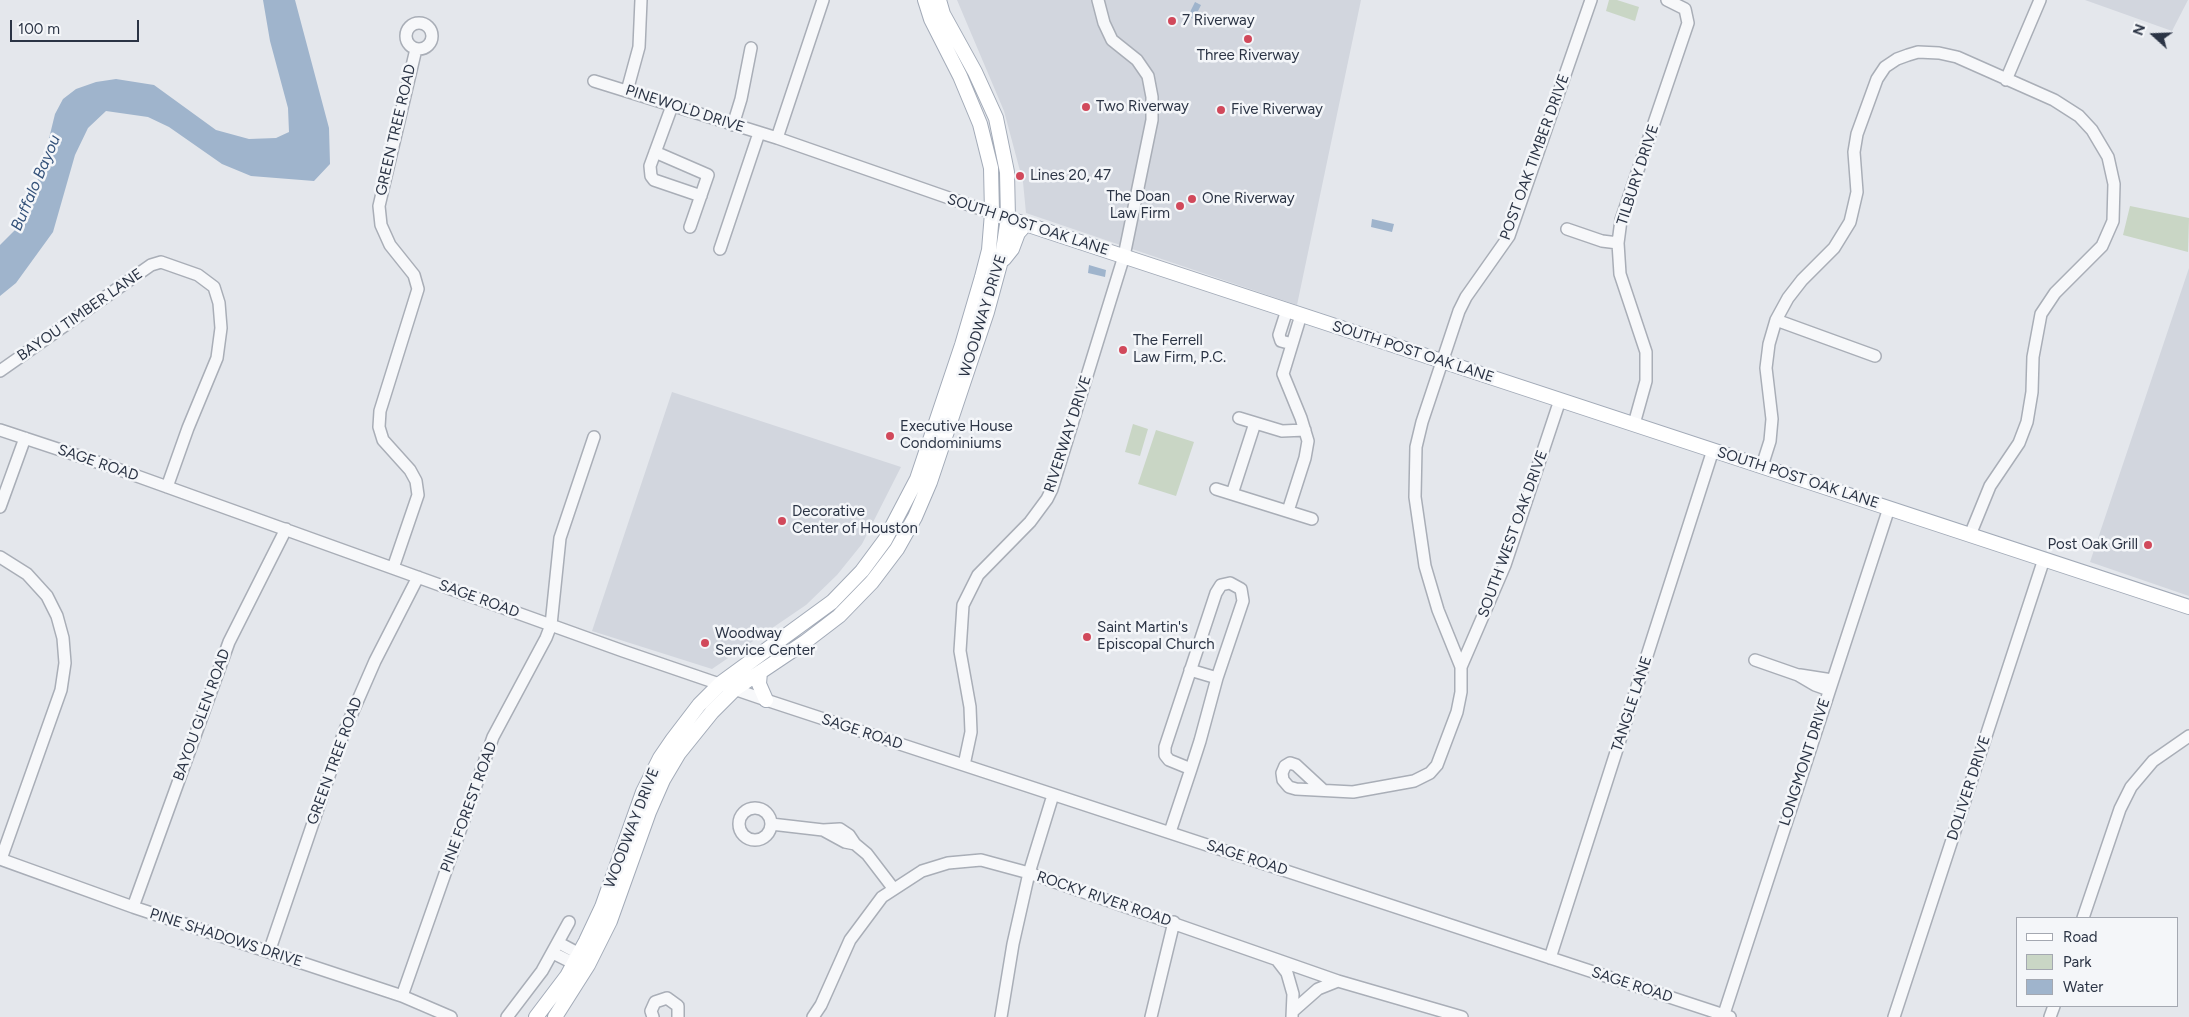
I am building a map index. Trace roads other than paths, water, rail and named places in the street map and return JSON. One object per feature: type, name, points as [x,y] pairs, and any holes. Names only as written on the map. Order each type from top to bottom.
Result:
[{"type":"main road","name":"WOODWAY DRIVE","points":[[925,0],[930,19],[952,59],[980,124],[991,168],[992,213],[987,257],[966,355]]},
{"type":"main road","name":"WOODWAY DRIVE","points":[[657,777],[735,688],[805,642],[839,616],[872,582],[897,549],[920,488],[1000,264],[1008,218],[1007,172],[996,118],[944,14],[939,0]]},
{"type":"main road","points":[[952,59],[965,53]]},
{"type":"main road","name":"SOUTH POST OAK LANE","points":[[992,213],[2189,607]]},
{"type":"main road","points":[[1000,264],[1012,249],[1018,233],[1026,224]]},
{"type":"main road","name":"WOODWAY DRIVE","points":[[555,1017],[583,962],[602,907],[626,859],[657,777],[660,758],[686,721],[721,683],[832,602],[862,571],[920,488]]},
{"type":"main road","points":[[760,672],[759,684],[766,700]]},
{"type":"main road","name":"WOODWAY DRIVE","points":[[536,1017],[567,976],[583,962]]},
{"type":"street","points":[[627,90],[639,47],[642,0]]},
{"type":"street","points":[[777,138],[823,0]]},
{"type":"street","name":"RIVERWAY DRIVE","points":[[964,764],[971,732],[970,707],[960,651],[963,605],[978,575],[1030,522],[1052,489],[1124,256],[1152,120],[1152,97],[1148,76],[1137,60],[1112,40],[1104,23],[1098,0]]},
{"type":"street","name":"POST OAK TIMBER DRIVE","points":[[1461,667],[1431,591],[1421,542],[1414,486],[1418,435],[1459,311],[1466,297],[1509,236],[1591,0]]},
{"type":"street","name":"TILBURY DRIVE","points":[[1634,424],[1646,381],[1646,352],[1620,274],[1618,243],[1621,220],[1687,27],[1687,14],[1681,6],[1667,0]]},
{"type":"street","points":[[2006,80],[2040,0]]},
{"type":"street","points":[[733,124],[741,99],[751,48]]},
{"type":"street","name":"GREEN TREE ROAD","points":[[393,568],[418,495],[416,481],[410,470],[383,440],[379,427],[380,411],[418,289],[414,274],[390,245],[381,225],[379,206],[416,49]]},
{"type":"street","points":[[1762,466],[1770,441],[1772,419],[1766,368],[1769,344],[1776,320],[1788,298],[1802,280],[1834,248],[1850,222],[1857,192],[1854,152],[1856,134],[1870,93],[1885,67],[1908,54],[1918,52],[1939,53],[1957,57],[2065,106],[2092,130],[2108,157],[2114,184],[2113,221],[2102,246],[2056,292],[2041,314],[2033,357],[2032,392],[2027,422],[2020,441],[1990,486],[1970,535]]},
{"type":"street","name":"PINEWOLD DRIVE","points":[[594,81],[777,138]]},
{"type":"street","points":[[672,106],[655,152],[650,172],[654,180],[701,196]]},
{"type":"street","points":[[720,249],[759,133]]},
{"type":"street","name":"SOUTH POST OAK LANE","points":[[777,138],[992,213]]},
{"type":"street","points":[[655,152],[708,175],[690,227]]},
{"type":"street","points":[[1567,229],[1602,241],[1618,243]]},
{"type":"street","name":"BAYOU TIMBER LANE","points":[[0,371],[151,265],[161,262],[198,275],[214,287],[220,303],[221,328],[217,358],[188,428],[167,487]]},
{"type":"street","points":[[1287,310],[1279,336],[1281,341],[1292,344]]},
{"type":"street","points":[[1288,511],[1305,458],[1308,441],[1283,374],[1302,315]]},
{"type":"street","points":[[1776,320],[1875,356]]},
{"type":"street","name":"SOUTH WEST OAK DRIVE","points":[[1461,667],[1505,565],[1560,400]]},
{"type":"street","points":[[1239,418],[1282,431],[1305,430]]},
{"type":"street","points":[[1232,494],[1256,423]]},
{"type":"street","name":"SAGE ROAD","points":[[0,430],[167,487],[766,700],[1725,1016]]},
{"type":"street","name":"PINE FOREST ROAD","points":[[402,996],[493,737],[546,638],[551,625],[560,538],[594,437]]},
{"type":"street","points":[[0,508],[25,438]]},
{"type":"street","name":"TANGLE LANE","points":[[1550,958],[1713,450]]},
{"type":"street","points":[[1216,489],[1312,519]]},
{"type":"street","name":"LONGMONT DRIVE","points":[[1725,1016],[1888,508]]},
{"type":"street","name":"BAYOU GLEN ROAD","points":[[133,907],[229,642],[244,609],[286,530]]},
{"type":"street","points":[[0,557],[27,574],[47,596],[57,616],[63,638],[65,663],[61,690],[0,859]]},
{"type":"street","name":"DOLIVER DRIVE","points":[[1894,1017],[2044,559]]},
{"type":"street","name":"GREEN TREE ROAD","points":[[269,952],[347,724],[375,660],[418,577]]},
{"type":"street","points":[[1170,832],[1191,769],[1217,678],[1243,600],[1241,589],[1230,583],[1221,585],[1216,593],[1164,750],[1169,760],[1191,769]]},
{"type":"street","points":[[1755,660],[1830,685]]},
{"type":"street","points":[[1322,789],[1360,792],[1414,781],[1430,773],[1440,758],[1457,712],[1461,692],[1461,667]]},
{"type":"street","points":[[1190,670],[1217,678]]},
{"type":"street","points":[[2083,917],[2120,809],[2131,787],[2153,761],[2189,736]]},
{"type":"street","points":[[1001,1017],[1013,944],[1029,873],[1053,794]]},
{"type":"street","points":[[771,824],[824,830],[840,829],[849,834],[867,854],[893,888]]},
{"type":"street","name":"PINE SHADOWS DRIVE","points":[[0,859],[133,907],[402,996],[451,1017]]},
{"type":"street","name":"ROCKY RIVER ROAD","points":[[813,1017],[821,1005],[850,940],[882,897],[893,888],[922,871],[962,861],[981,860],[1029,873],[1431,1012],[1462,1017]]},
{"type":"street","points":[[508,1017],[534,984],[569,922]]},
{"type":"street","points":[[1151,1017],[1174,922]]},
{"type":"street","points":[[556,948],[574,951],[583,962]]},
{"type":"street","points":[[1277,960],[1287,973],[1293,994],[1293,1014]]},
{"type":"street","points":[[1293,1014],[1318,989],[1338,981]]},
{"type":"street","points":[[652,1017],[653,1006],[663,998],[675,1002],[679,1010],[678,1017]]},
{"type":"water","points":[[263,0],[295,0],[329,128],[330,164],[314,181],[251,176],[222,164],[169,127],[148,117],[106,111],[88,128],[75,155],[53,232],[16,283],[0,296],[0,245],[20,225],[41,171],[55,114],[63,99],[76,89],[96,82],[116,79],[154,85],[216,130],[249,139],[276,138],[289,132],[288,108],[270,41]]},
{"type":"water","points":[[1195,2],[1201,5],[1198,11],[1203,13],[1198,22],[1188,16]]},
{"type":"water","points":[[1372,219],[1394,224],[1392,232],[1371,227]]},
{"type":"water","points":[[1089,265],[1106,270],[1105,277],[1088,273]]},
{"type":"place","name":"7 Riverway","points":[[1172,21]]},
{"type":"place","name":"Three Riverway","points":[[1248,39]]},
{"type":"place","name":"Two Riverway","points":[[1086,107]]},
{"type":"place","name":"Five Riverway","points":[[1221,110]]},
{"type":"place","name":"Lines 20, 47","points":[[1020,176]]},
{"type":"place","name":"One Riverway","points":[[1192,199]]},
{"type":"place","name":"The Doan Law Firm","points":[[1180,206]]},
{"type":"place","name":"The Ferrell Law Firm, P.C.","points":[[1123,350]]},
{"type":"place","name":"Executive House Condominiums","points":[[890,436]]},
{"type":"place","name":"Decorative Center of Houston","points":[[782,521]]},
{"type":"place","name":"Post Oak Grill","points":[[2148,545]]},
{"type":"place","name":"Saint Martin's Episcopal Church","points":[[1087,637]]},
{"type":"place","name":"Woodway Service Center","points":[[705,643]]},
{"type":"water label","name":"Buffalo Bayou","points":[[36,183]]}]
